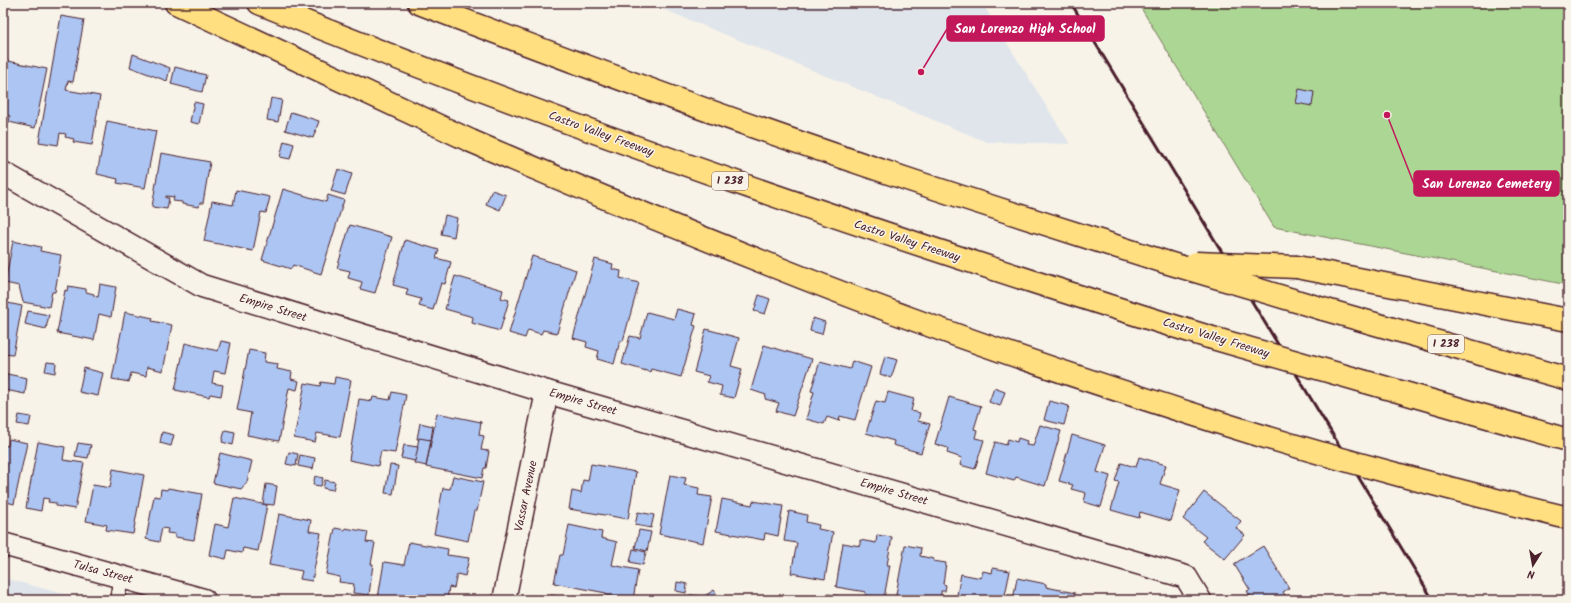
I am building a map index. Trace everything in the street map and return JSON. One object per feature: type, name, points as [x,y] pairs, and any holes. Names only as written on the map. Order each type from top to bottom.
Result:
[{"type":"highway","points":[[176,3],[471,141],[622,206],[775,267],[924,323],[1079,377],[1232,427],[1389,472],[1568,518]]},
{"type":"highway","name":"Castro Valley Freeway","points":[[259,3],[491,94],[701,170],[982,266],[1209,337],[1568,440]]},
{"type":"highway","name":"I 238","points":[[419,3],[594,69],[904,178],[1165,262],[1568,379]]},
{"type":"highway","points":[[1165,262],[1297,266],[1568,320]]},
{"type":"street","name":"Empire Street","points":[[3,173],[202,286],[547,392],[1186,577],[1200,600]]},
{"type":"street","name":"Vassar Avenue","points":[[504,600],[547,392]]},
{"type":"street","name":"Tulsa Street","points":[[3,544],[204,600]]},
{"type":"lane","points":[[117,600],[121,577]]},
{"type":"shaded area","points":[[648,3],[982,3],[1070,144],[987,142]]},
{"type":"shaded area","points":[[3,578],[88,600],[3,600]]},
{"type":"green space","points":[[1138,3],[1568,3],[1568,285],[1274,227]]},
{"type":"building","points":[[61,16],[84,20],[73,82],[68,81],[66,90],[100,96],[92,145],[73,142],[74,139],[65,137],[66,134],[60,133],[58,145],[39,142]]},
{"type":"building","points":[[133,54],[170,68],[167,81],[130,67]]},
{"type":"building","points":[[3,60],[47,69],[35,128],[9,122],[10,116],[3,114]]},
{"type":"building","points":[[175,67],[206,75],[202,92],[171,84]]},
{"type":"building","points":[[1299,89],[1314,92],[1312,106],[1296,103]]},
{"type":"building","points":[[271,98],[282,100],[278,122],[267,120]]},
{"type":"building","points":[[194,102],[203,104],[199,124],[190,122]]},
{"type":"building","points":[[291,112],[319,121],[313,138],[285,130]]},
{"type":"building","points":[[107,121],[156,131],[145,188],[117,183],[118,179],[97,174]]},
{"type":"building","points":[[284,141],[294,144],[290,159],[280,157]]},
{"type":"building","points":[[161,153],[210,162],[203,203],[200,203],[199,207],[173,201],[174,197],[166,196],[166,198],[169,198],[167,209],[152,207]]},
{"type":"building","points":[[338,169],[352,174],[345,195],[331,191]]},
{"type":"building","points":[[283,189],[326,202],[328,195],[344,200],[321,274],[293,265],[291,269],[262,260]]},
{"type":"building","points":[[236,190],[270,197],[266,213],[261,212],[253,251],[204,241],[212,201],[233,205]]},
{"type":"building","points":[[492,190],[506,195],[500,210],[486,204]]},
{"type":"building","points":[[445,215],[457,218],[454,237],[441,234]]},
{"type":"building","points":[[350,225],[392,237],[375,293],[360,289],[362,282],[348,278],[350,271],[337,268]]},
{"type":"building","points":[[405,240],[439,250],[436,258],[451,262],[445,284],[441,283],[433,310],[419,306],[421,299],[406,295],[408,289],[393,285]]},
{"type":"building","points":[[13,241],[41,247],[40,251],[61,255],[55,292],[52,292],[49,307],[23,302],[19,286],[5,283]]},
{"type":"building","points":[[532,256],[576,270],[557,333],[543,330],[541,334],[528,330],[525,338],[509,333]]},
{"type":"building","points":[[595,259],[613,264],[612,269],[621,271],[620,278],[639,283],[623,341],[620,341],[614,364],[597,359],[599,351],[586,347],[587,342],[573,338]]},
{"type":"building","points":[[455,276],[503,290],[501,298],[509,300],[500,331],[472,323],[473,317],[445,309]]},
{"type":"building","points":[[100,284],[116,287],[111,317],[99,314],[94,340],[57,333],[65,290],[67,291],[68,286],[86,289],[86,292],[94,294],[94,296],[98,297]]},
{"type":"building","points":[[759,295],[770,299],[765,314],[754,311]]},
{"type":"building","points":[[3,302],[22,306],[13,355],[3,354]]},
{"type":"building","points":[[677,309],[696,314],[693,325],[696,326],[681,377],[651,369],[650,372],[622,364],[630,336],[640,338],[647,312],[674,319]]},
{"type":"building","points":[[28,311],[49,315],[46,329],[25,324]]},
{"type":"building","points":[[125,312],[153,318],[152,321],[172,325],[163,371],[147,367],[146,376],[131,373],[129,382],[112,379]]},
{"type":"building","points":[[813,318],[825,322],[822,334],[810,331]]},
{"type":"building","points":[[706,329],[739,338],[731,366],[742,369],[734,398],[720,395],[722,386],[707,382],[709,376],[694,372]]},
{"type":"building","points":[[221,341],[231,343],[225,373],[214,371],[212,383],[223,385],[221,396],[210,394],[209,397],[175,390],[185,343],[218,351]]},
{"type":"building","points":[[764,345],[812,359],[793,416],[776,411],[779,403],[765,399],[766,395],[751,390]]},
{"type":"building","points":[[249,350],[265,353],[264,362],[278,364],[277,369],[292,372],[291,379],[299,381],[297,390],[289,388],[279,441],[247,435],[251,413],[237,410]]},
{"type":"building","points":[[885,356],[897,360],[891,378],[880,374]]},
{"type":"building","points":[[820,361],[850,369],[852,361],[871,367],[855,420],[840,416],[839,421],[827,417],[824,424],[806,419],[814,392],[811,391]]},
{"type":"building","points":[[47,362],[56,363],[55,373],[45,371]]},
{"type":"building","points":[[84,368],[103,373],[98,396],[79,392]]},
{"type":"building","points":[[7,374],[27,378],[25,394],[5,390]]},
{"type":"building","points":[[335,377],[351,380],[340,437],[317,433],[315,442],[294,438],[305,383],[320,386],[321,382],[334,384]]},
{"type":"building","points":[[994,388],[1005,392],[1000,406],[989,402]]},
{"type":"building","points":[[392,392],[406,395],[395,453],[381,451],[378,466],[349,460],[359,399],[372,401],[373,397],[390,400]]},
{"type":"building","points":[[888,392],[914,399],[911,411],[920,413],[918,421],[930,424],[921,453],[893,445],[894,441],[866,433],[876,401],[885,403]]},
{"type":"building","points":[[949,397],[981,406],[974,429],[977,430],[975,438],[984,440],[975,469],[960,465],[962,458],[947,453],[948,448],[935,444]]},
{"type":"building","points":[[1049,401],[1069,406],[1064,425],[1044,420]]},
{"type":"building","points":[[437,413],[481,422],[479,435],[484,436],[481,450],[489,451],[486,468],[484,468],[482,478],[426,467]]},
{"type":"building","points":[[19,415],[31,417],[29,426],[17,424]]},
{"type":"building","points":[[420,423],[433,426],[431,440],[417,439]]},
{"type":"building","points":[[1040,425],[1061,431],[1045,486],[1016,477],[1014,481],[986,473],[995,442],[1006,445],[1008,439],[1017,442],[1018,438],[1027,441],[1026,445],[1033,446]]},
{"type":"building","points":[[225,430],[235,432],[233,445],[222,442]]},
{"type":"building","points":[[162,432],[174,435],[171,446],[160,443]]},
{"type":"building","points":[[1072,435],[1105,445],[1097,472],[1110,476],[1101,507],[1084,502],[1086,493],[1071,489],[1073,485],[1059,481]]},
{"type":"building","points":[[419,438],[431,440],[426,466],[414,463]]},
{"type":"building","points":[[9,439],[27,443],[14,504],[3,501],[3,445],[8,446]]},
{"type":"building","points":[[38,442],[65,447],[63,460],[84,463],[75,509],[56,506],[56,503],[48,502],[49,499],[43,498],[41,511],[26,508]]},
{"type":"building","points":[[78,443],[91,445],[88,458],[75,456]]},
{"type":"building","points":[[404,445],[418,447],[415,461],[401,458]]},
{"type":"building","points":[[289,452],[298,454],[296,466],[286,464]]},
{"type":"building","points":[[220,453],[252,461],[247,482],[241,489],[213,483]]},
{"type":"building","points":[[300,455],[315,458],[313,469],[298,466]]},
{"type":"building","points":[[1139,457],[1166,465],[1160,484],[1180,490],[1171,521],[1140,512],[1139,518],[1111,510],[1119,482],[1115,481],[1121,463],[1136,467]]},
{"type":"building","points":[[591,464],[636,472],[628,519],[569,509],[572,491],[581,493],[583,480],[588,481]]},
{"type":"building","points":[[390,465],[398,466],[393,494],[385,493]]},
{"type":"building","points":[[113,469],[144,475],[133,534],[106,530],[107,525],[86,521],[93,485],[110,488]]},
{"type":"building","points":[[670,475],[686,478],[684,485],[699,488],[698,495],[712,497],[703,543],[659,534]]},
{"type":"building","points":[[315,476],[323,478],[321,486],[313,485]]},
{"type":"building","points":[[453,476],[483,482],[477,511],[474,511],[468,541],[434,534],[443,488],[450,489]]},
{"type":"building","points":[[325,480],[335,482],[333,490],[323,488]]},
{"type":"building","points":[[266,484],[277,486],[274,505],[263,504]]},
{"type":"building","points":[[168,488],[202,494],[194,540],[175,537],[175,534],[167,533],[168,529],[162,528],[159,542],[146,539],[154,496],[160,497],[161,489],[167,490]]},
{"type":"building","points":[[1204,492],[1241,521],[1236,528],[1245,535],[1225,559],[1202,541],[1206,537],[1183,519]]},
{"type":"building","points":[[234,498],[267,505],[258,551],[243,548],[242,553],[228,550],[226,559],[209,555],[215,524],[228,527]]},
{"type":"building","points":[[722,499],[752,505],[753,501],[783,506],[778,536],[765,533],[764,540],[716,531]]},
{"type":"building","points":[[789,511],[807,515],[806,522],[819,525],[818,529],[833,532],[825,579],[791,573],[797,543],[784,541]]},
{"type":"building","points":[[638,512],[654,515],[651,528],[635,525]]},
{"type":"building","points":[[279,514],[311,520],[309,531],[321,533],[312,581],[300,579],[302,571],[269,565]]},
{"type":"building","points":[[569,525],[602,532],[601,538],[617,542],[612,565],[638,570],[633,600],[554,583],[560,555],[563,555]]},
{"type":"building","points":[[335,528],[345,530],[345,528],[368,532],[366,542],[375,543],[371,564],[373,564],[369,595],[353,593],[354,584],[339,582],[340,577],[326,574]]},
{"type":"building","points":[[639,530],[651,532],[647,551],[635,548]]},
{"type":"building","points":[[877,535],[892,537],[887,565],[890,565],[884,598],[865,595],[866,592],[836,587],[843,543],[860,546],[860,540],[876,543]]},
{"type":"building","points":[[409,542],[448,549],[447,555],[469,558],[465,576],[457,574],[454,588],[449,587],[447,600],[429,600],[401,595],[400,600],[378,598],[384,562],[404,565]]},
{"type":"building","points":[[905,545],[921,548],[920,556],[934,559],[933,561],[946,563],[943,584],[946,585],[945,591],[941,591],[941,600],[895,600]]},
{"type":"building","points":[[1263,546],[1289,588],[1283,592],[1288,600],[1252,600],[1247,591],[1250,590],[1234,564]]},
{"type":"building","points":[[633,549],[646,552],[643,565],[630,562]]},
{"type":"building","points":[[993,568],[1010,571],[1004,600],[956,600],[961,574],[981,578],[983,571],[992,573]]},
{"type":"building","points":[[1017,578],[1046,584],[1046,587],[1075,593],[1073,600],[1013,600]]},
{"type":"building","points":[[677,582],[687,584],[686,593],[676,591]]},
{"type":"building","points":[[714,590],[719,598],[716,600],[700,599]]},
{"type":"building","points":[[828,594],[844,597],[843,600],[827,600]]},
{"type":"building","points":[[551,595],[576,600],[550,600]]},
{"type":"building","points":[[690,595],[699,596],[698,600],[688,600]]},
{"type":"railway","points":[[1071,3],[1433,600]]},
{"type":"place","name":"San Lorenzo High School","points":[[921,72]]},
{"type":"place","name":"San Lorenzo Cemetery","points":[[1387,115]]}]
